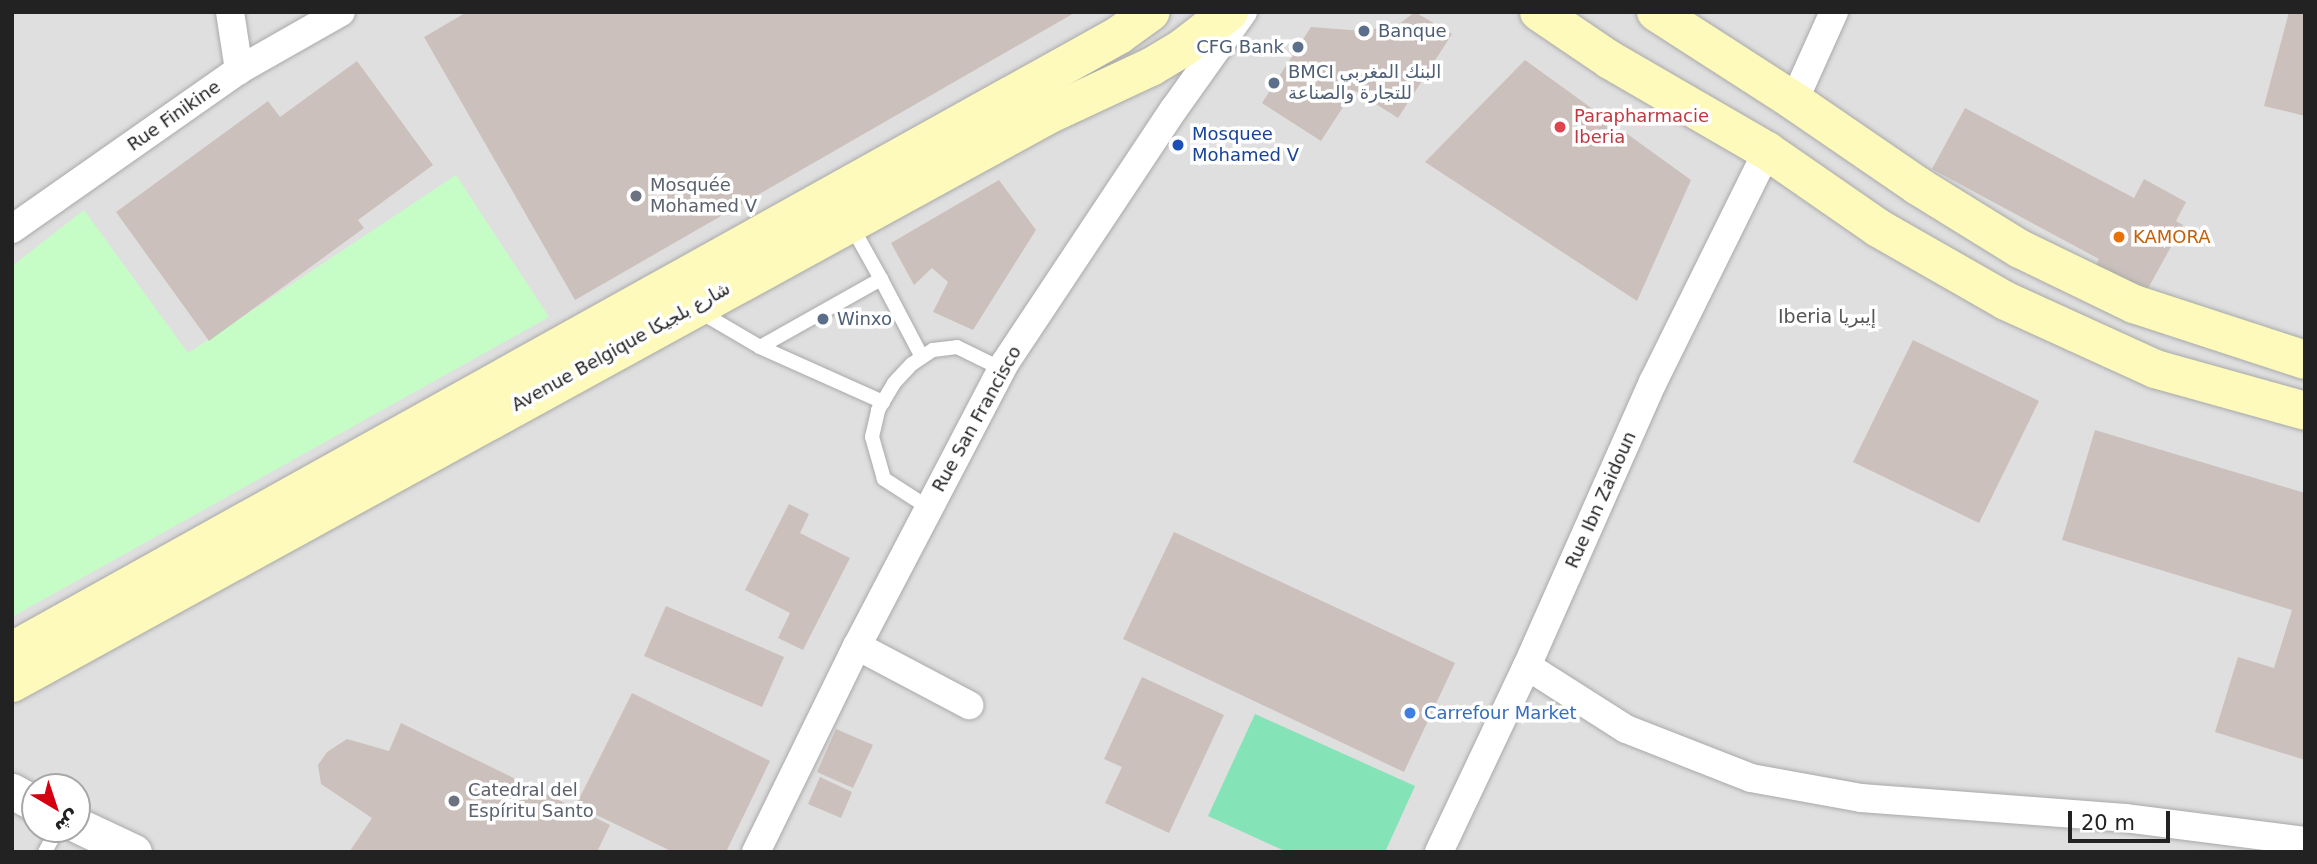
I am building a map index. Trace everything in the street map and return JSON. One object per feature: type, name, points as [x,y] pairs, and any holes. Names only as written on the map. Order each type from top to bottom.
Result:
[{"type":"main road","name":"Avenue Belgique شارع بلجيكا","points":[[12,651],[1095,49],[1151,12]]},
{"type":"main road","name":"Avenue Belgique شارع بلجيكا","points":[[12,683],[1048,114],[1151,67],[1184,47],[1229,12]]},
{"type":"main road","points":[[1539,12],[1610,60],[1767,151],[1878,228],[2006,301],[2155,369],[2305,411]]},
{"type":"main road","points":[[1656,12],[1794,101],[1917,186],[2020,248],[2134,304],[2305,360]]},
{"type":"street","points":[[230,12],[239,70]]},
{"type":"street","name":"Rue Finikine","points":[[12,229],[239,70],[341,12]]},
{"type":"street","name":"Rue San Francisco","points":[[756,852],[857,646],[1002,369],[1174,109],[1243,12]]},
{"type":"street","points":[[1794,101],[1833,12]]},
{"type":"street","name":"Rue Ibn Zaidoun","points":[[1439,852],[1527,666],[1653,382],[1767,151]]},
{"type":"street","points":[[857,646],[969,705]]},
{"type":"street","points":[[1527,666],[1626,729],[1751,778],[1861,798],[2125,818],[2305,841]]},
{"type":"street","points":[[91,832],[134,852]]},
{"type":"lane","points":[[850,223],[922,357]]},
{"type":"lane","points":[[760,347],[881,279]]},
{"type":"lane","points":[[693,307],[760,347],[883,402]]},
{"type":"lane","points":[[929,508],[884,479],[872,436],[883,402],[894,383],[933,349],[957,347],[1002,369]]},
{"type":"shaded area","points":[[12,12],[2305,12],[2305,852],[12,852]]},
{"type":"green space","points":[[456,175],[549,317],[12,617],[12,266],[84,210],[188,353]]},
{"type":"green space","points":[[1255,714],[1415,786],[1385,852],[1287,852],[1208,816]]},
{"type":"building","name":"Mosquée Mohamed V","points":[[467,12],[1076,12],[575,300],[424,37]]},
{"type":"building","points":[[1415,12],[1452,34],[1398,118],[1354,90],[1321,141],[1262,103],[1311,27],[1364,31],[1399,24]]},
{"type":"building","points":[[2289,12],[2305,12],[2305,116],[2264,106]]},
{"type":"building","points":[[1525,60],[1691,180],[1637,301],[1425,162]]},
{"type":"building","points":[[357,61],[433,165],[358,220],[364,228],[209,341],[116,212],[268,101],[280,117]]},
{"type":"building","points":[[1965,108],[2134,198],[2144,179],[2186,202],[2176,221],[2183,225],[2146,292],[2096,265],[2099,259],[1932,169]]},
{"type":"building","points":[[999,180],[1036,230],[973,330],[933,312],[948,282],[932,268],[914,285],[891,243]]},
{"type":"building","points":[[1913,340],[2039,401],[1979,523],[1853,462]]},
{"type":"building","points":[[2095,430],[2305,493],[2305,760],[2215,732],[2238,657],[2274,668],[2292,610],[2062,540]]},
{"type":"building","points":[[789,504],[809,514],[800,533],[850,558],[803,650],[778,638],[790,613],[745,590]]},
{"type":"building","points":[[1174,532],[1455,663],[1404,772],[1123,639]]},
{"type":"building","points":[[666,606],[784,657],[762,707],[644,656]]},
{"type":"building","points":[[1142,677],[1224,715],[1169,833],[1105,803],[1122,767],[1104,759]]},
{"type":"building","points":[[632,693],[770,761],[726,852],[673,852],[576,805]]},
{"type":"building","name":"Catedral del Espíritu Santo","points":[[401,723],[610,825],[597,852],[350,851],[372,818],[321,784],[318,765],[327,752],[347,739],[389,751]]},
{"type":"building","points":[[836,729],[873,745],[853,788],[817,772]]},
{"type":"building","points":[[820,777],[852,792],[841,818],[808,804]]},
{"type":"place","name":"Banque","points":[[1364,31]]},
{"type":"place","name":"CFG Bank","points":[[1298,47]]},
{"type":"place","name":"BMCI البنك المغربي للتجارة والصناعة","points":[[1274,83]]},
{"type":"place","name":"Parapharmacie Iberia","points":[[1560,127]]},
{"type":"place","name":"Mosquee Mohamed V","points":[[1178,145]]},
{"type":"place","name":"Mosquée Mohamed V","points":[[636,196]]},
{"type":"place","name":"KAMORA","points":[[2119,237]]},
{"type":"place","name":"Winxo","points":[[823,319]]},
{"type":"place","name":"Carrefour Market","points":[[1410,713]]},
{"type":"place","name":"Catedral del Espíritu Santo","points":[[454,801]]},
{"type":"district","name":"Iberia إيبريا","points":[[1827,317]]}]
